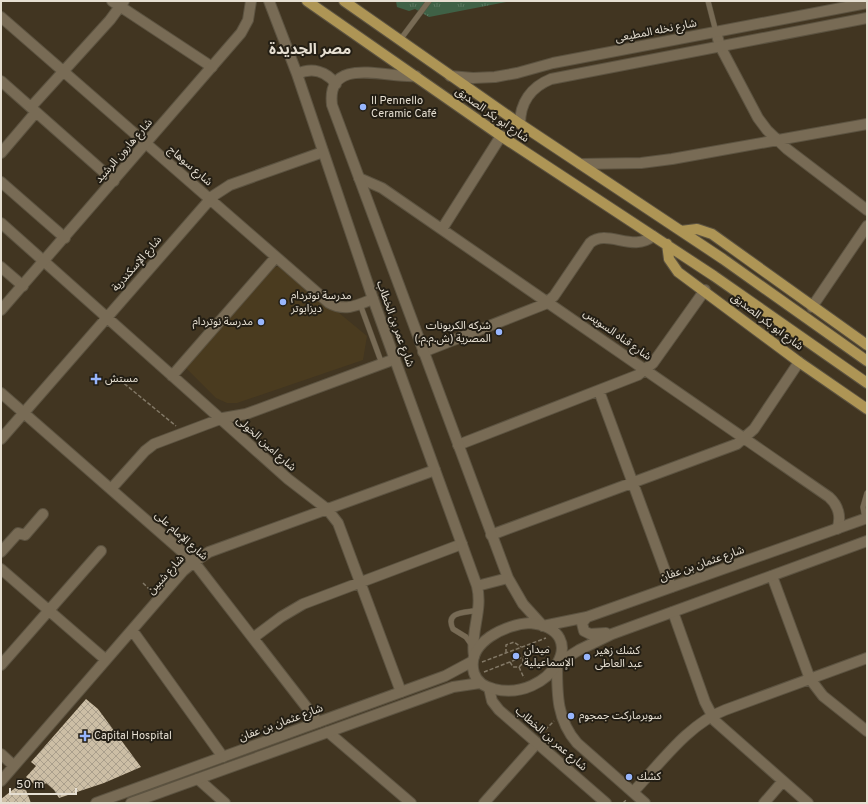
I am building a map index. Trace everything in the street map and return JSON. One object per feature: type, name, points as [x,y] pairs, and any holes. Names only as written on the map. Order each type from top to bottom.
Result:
[{"type":"main road","name":"شارع ابو بكر الصديق","points":[[307,1],[501,136],[667,244],[867,383]]},
{"type":"main road","name":"شارع ابو بكر الصديق","points":[[344,1],[450,76],[681,231],[867,361]]},
{"type":"main road","points":[[681,231],[693,229],[709,232],[867,345]]},
{"type":"main road","name":"شارع ابو بكر الصديق","points":[[667,244],[667,256],[675,269],[799,362],[867,408]]},
{"type":"street","name":"شارع هارون الرشيد","points":[[3,305],[23,286],[242,33],[248,20],[251,1]]},
{"type":"street","name":"شارع عمر بن الخطاب","points":[[269,1],[297,74],[373,299],[477,586],[479,610],[473,657],[477,679]]},
{"type":"street","points":[[1,153],[63,71],[119,3],[212,67]]},
{"type":"street","name":"شارع نخله المطيعى","points":[[450,76],[484,78],[506,76],[553,63],[867,3]]},
{"type":"street","name":"شارع سوهاج","points":[[1,17],[333,305],[345,308],[373,299]]},
{"type":"street","points":[[520,124],[522,110],[528,96],[538,86],[551,79],[867,18]]},
{"type":"street","points":[[716,32],[720,46],[758,118],[777,140],[867,210]]},
{"type":"street","points":[[297,74],[317,70],[328,75],[336,84],[346,75],[358,72],[399,77],[416,76]]},
{"type":"street","points":[[1,81],[114,181]]},
{"type":"street","name":"شارع عمر بن الخطاب","points":[[336,84],[332,92],[332,105],[508,578],[523,604],[543,626],[558,639],[562,654],[557,664],[557,696],[560,715],[566,729],[577,743],[645,803]]},
{"type":"street","points":[[580,164],[611,164],[657,161],[867,124]]},
{"type":"street","points":[[442,229],[501,136]]},
{"type":"street","name":"شارع الإسكندرية","points":[[1,439],[210,199],[230,185],[324,152]]},
{"type":"street","name":"شارع قناه السويس","points":[[359,178],[379,186],[831,499],[838,511],[839,518],[837,529]]},
{"type":"street","points":[[1,182],[64,238]]},
{"type":"street","name":"شارع امين الخولى","points":[[1,223],[288,479],[327,509],[338,523],[401,692]]},
{"type":"street","points":[[812,307],[867,226]]},
{"type":"street","points":[[423,352],[539,308],[548,302],[590,243],[595,240],[604,238],[635,242],[648,240],[653,236]]},
{"type":"street","points":[[172,376],[276,256]]},
{"type":"street","points":[[1,267],[23,286]]},
{"type":"street","points":[[458,445],[599,391],[634,377],[646,370],[656,359],[705,290]]},
{"type":"street","points":[[111,489],[148,448],[157,442],[220,419],[246,414],[395,360]]},
{"type":"street","points":[[492,536],[728,448],[745,438],[754,429],[799,362]]},
{"type":"street","points":[[599,391],[671,587]]},
{"type":"street","name":"شارع الإمام على","points":[[1,393],[194,562],[318,722]]},
{"type":"street","name":"شارع شبين","points":[[1,781],[160,598],[194,562],[209,552],[435,470]]},
{"type":"street","points":[[1,552],[18,533],[25,535],[43,514]]},
{"type":"street","name":"شارع عثمان بن عفان","points":[[543,626],[587,617],[866,519]]},
{"type":"street","points":[[131,803],[477,679],[489,688],[511,691],[528,687],[546,678],[557,664],[590,644],[618,632],[867,540]]},
{"type":"street","points":[[253,638],[292,610],[360,582],[462,544]]},
{"type":"street","points":[[1,665],[101,551]]},
{"type":"street","points":[[1,569],[106,660]]},
{"type":"street","points":[[772,576],[810,679],[823,696],[867,731]]},
{"type":"street","points":[[477,586],[508,578]]},
{"type":"street","points":[[673,612],[705,702],[712,715],[724,730],[808,803]]},
{"type":"street","points":[[587,617],[582,625],[586,632],[593,634],[618,632]]},
{"type":"street","points":[[473,657],[484,642],[502,629],[524,624],[543,626]]},
{"type":"street","points":[[132,630],[223,757]]},
{"type":"street","name":"شارع عثمان بن عفان","points":[[96,803],[449,675],[473,657]]},
{"type":"street","points":[[633,792],[692,729],[712,715],[867,658]]},
{"type":"street","name":"شارع عمر بن الخطاب","points":[[489,688],[491,698],[497,708],[606,803]]},
{"type":"street","points":[[328,732],[411,803]]},
{"type":"street","points":[[484,803],[536,742]]},
{"type":"street","points":[[1,754],[14,766]]},
{"type":"street","points":[[198,779],[226,803]]},
{"type":"street","points":[[764,803],[783,782]]},
{"type":"lane","points":[[400,40],[429,1]]},
{"type":"lane","points":[[708,1],[716,32]]},
{"type":"lane","points":[[360,304],[382,364]]},
{"type":"lane","points":[[866,519],[867,492]]},
{"type":"lane","points":[[473,657],[468,639],[454,629],[452,622],[454,616],[458,612],[479,610]]},
{"type":"path","points":[[115,376],[183,433]]},
{"type":"path","points":[[142,583],[160,598]]},
{"type":"path","points":[[473,657],[506,653],[521,647],[558,639]]},
{"type":"path","points":[[477,679],[558,639]]},
{"type":"path","points":[[506,653],[505,649],[510,642],[514,642],[521,647]]},
{"type":"path","points":[[519,667],[523,663],[523,657]]},
{"type":"path","points":[[510,662],[514,667],[519,667]]},
{"type":"path","points":[[519,667],[528,687]]},
{"type":"path","points":[[536,742],[560,715]]},
{"type":"shaded area","name":"مدرسة نوتردام ديزابوتر","points":[[282,266],[367,336],[363,360],[237,403],[227,403],[216,398],[184,366],[272,268]]},
{"type":"green space","points":[[396,1],[511,1],[429,17],[415,9],[409,11],[397,7]]},
{"type":"building","name":"Capital Hospital","points":[[86,699],[98,709],[141,767],[104,783],[59,798],[54,790],[46,783],[44,785],[37,780],[34,784],[26,777],[36,766],[31,762]]},
{"type":"building","points":[[15,788],[26,790],[31,803],[1,803],[1,799]]},
{"type":"place","name":"Il Pennello Ceramic Café","points":[[363,107]]},
{"type":"place","name":"مدرسة نوتردام ديزابوتر","points":[[283,302]]},
{"type":"place","name":"مدرسة نوتردام","points":[[261,322]]},
{"type":"place","name":"شركه الكربونات المصرية (ش.م.م.)","points":[[499,332]]},
{"type":"place","name":"مستش","points":[[96,379]]},
{"type":"place","name":"ميدان الإسماعيلية","points":[[516,656]]},
{"type":"place","name":"كشك زهير عبد العاطى","points":[[587,657]]},
{"type":"place","name":"سوبرماركت جمجوم","points":[[571,716]]},
{"type":"place","name":"Capital Hospital","points":[[85,736]]},
{"type":"place","name":"كشك","points":[[629,777]]},
{"type":"district","name":"مصر الجديدة","points":[[310,50]]}]
